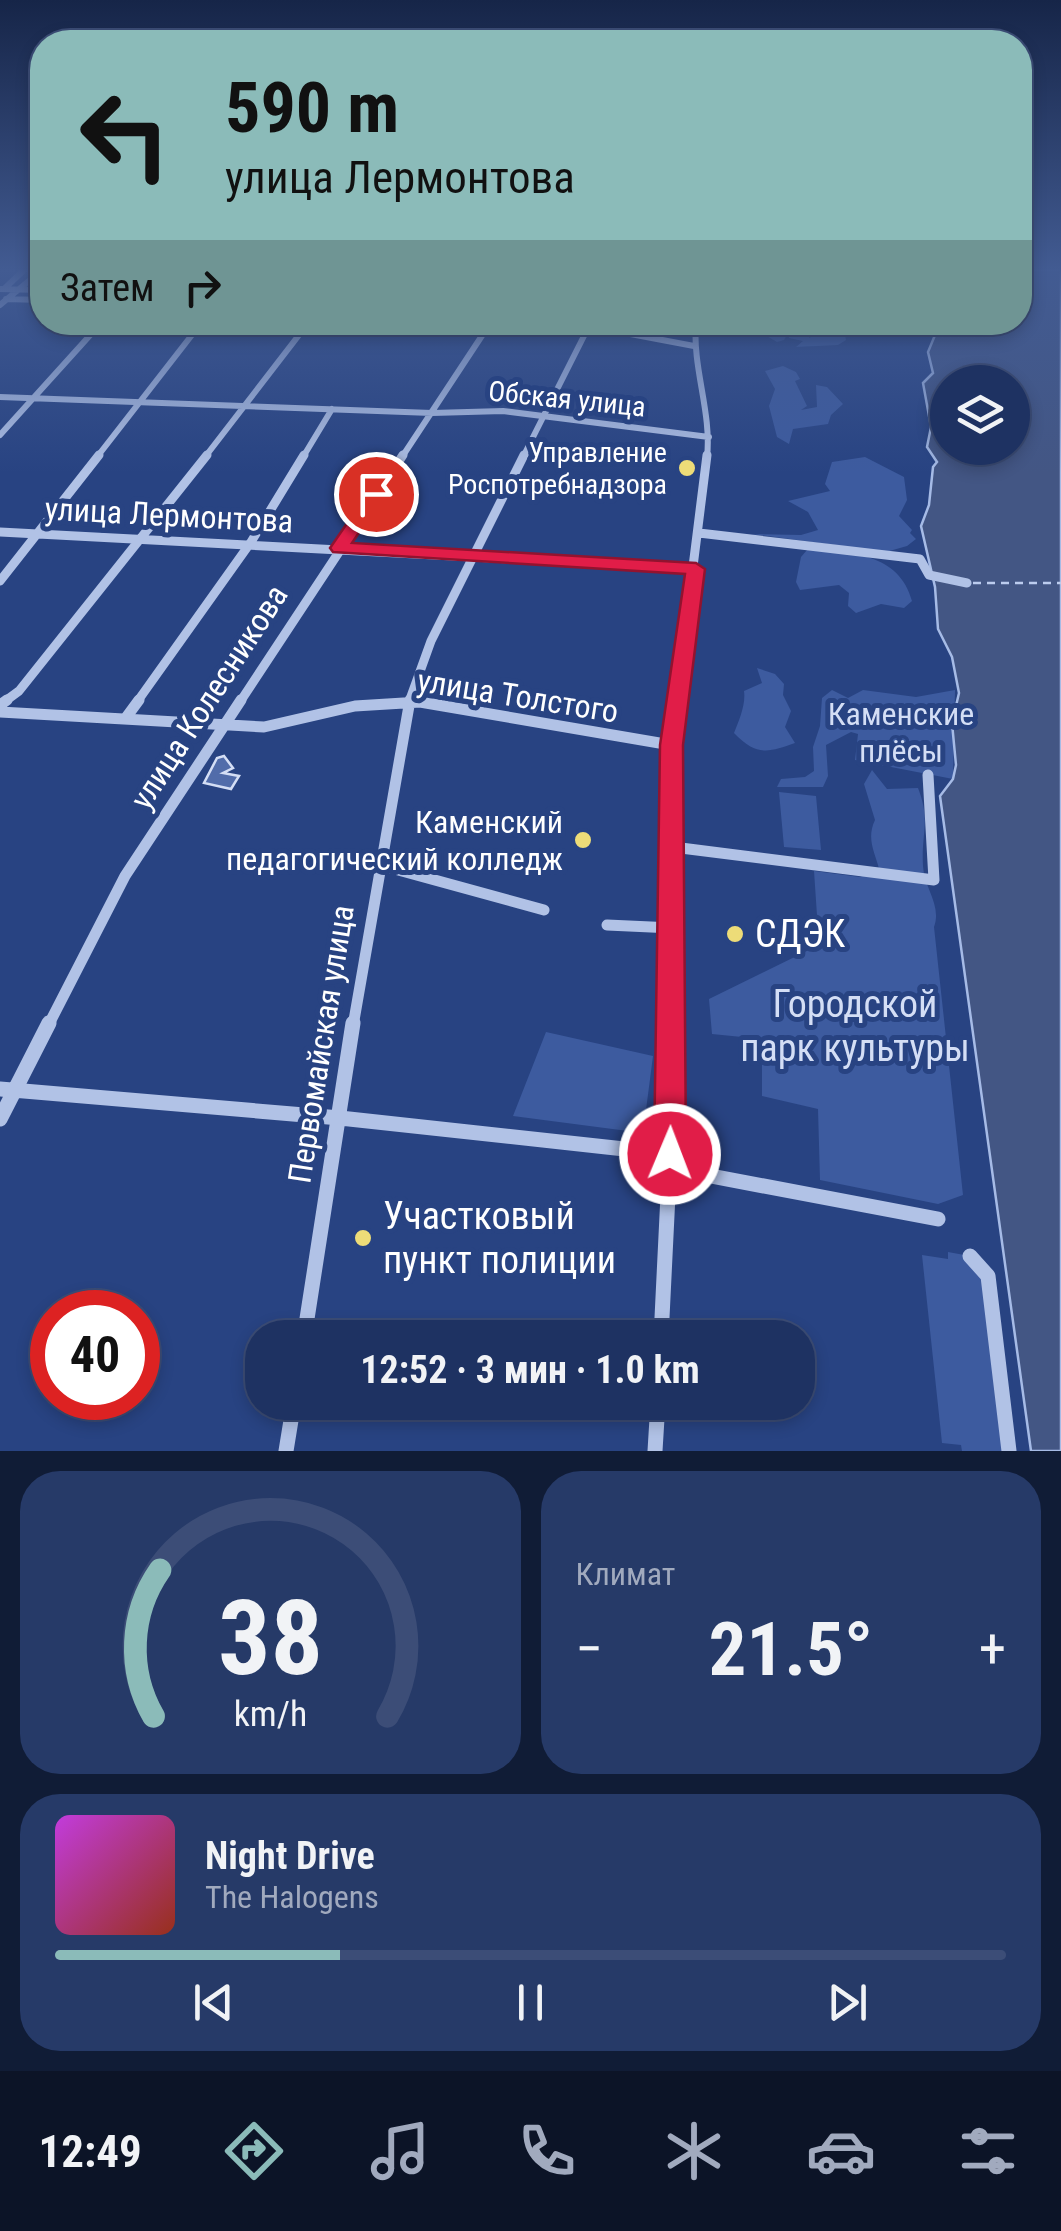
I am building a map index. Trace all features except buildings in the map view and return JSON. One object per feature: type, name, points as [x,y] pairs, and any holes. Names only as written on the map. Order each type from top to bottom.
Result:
[{"type":"street","points":[[0,434],[88,338]]},
{"type":"street","points":[[0,581],[190,338]]},
{"type":"street","points":[[0,709],[19,691],[142,539],[297,338]]},
{"type":"street","name":"улица Колесникова","points":[[0,1119],[7,1090],[125,876],[481,338]]},
{"type":"street","name":"Первомайская улица","points":[[307,1320],[409,702],[431,641],[583,338]]},
{"type":"street","points":[[655,338],[694,346]]},
{"type":"street","points":[[662,1320],[670,1161],[674,847],[671,745],[696,569],[709,437],[695,338]]},
{"type":"street","name":"Обская улица","points":[[0,397],[503,411],[709,437]]},
{"type":"street","points":[[124,719],[250,544],[332,409]]},
{"type":"street","name":"улица Лермонтова","points":[[0,532],[696,569]]},
{"type":"street","points":[[699,533],[920,559],[928,575],[967,583]]},
{"type":"street","name":"улица Толстого","points":[[0,709],[264,727],[354,706],[409,702],[671,745]]},
{"type":"street","points":[[674,847],[934,880],[928,775]]},
{"type":"street","points":[[380,865],[544,910]]},
{"type":"street","points":[[607,925],[673,928]]},
{"type":"street","points":[[7,1090],[340,1118],[670,1161],[938,1219]]},
{"type":"street","points":[[970,1256],[988,1276],[1009,1451]]},
{"type":"street","points":[[286,1451],[291,1420]]},
{"type":"street","points":[[656,1451],[657,1420]]},
{"type":"green space","points":[[789,338],[846,340],[838,345],[796,347],[803,341]]},
{"type":"green space","points":[[783,366],[796,372],[800,379],[795,381],[807,406],[801,410],[817,407],[816,385],[827,387],[843,404],[828,424],[793,429],[789,444],[777,437],[769,406],[775,389],[765,371]]},
{"type":"green space","points":[[865,457],[904,477],[907,500],[899,516],[916,539],[907,546],[886,552],[752,534],[801,535],[818,530],[808,512],[788,501],[830,491],[825,484],[832,462]]},
{"type":"green space","points":[[807,550],[856,554],[885,564],[906,585],[912,601],[904,608],[881,604],[856,613],[848,606],[849,593],[839,585],[800,590],[796,582],[801,557]]},
{"type":"green space","points":[[757,668],[775,674],[784,684],[783,695],[791,711],[785,727],[795,743],[763,750],[750,746],[734,733],[744,691],[762,683]]},
{"type":"green space","name":"Каменские плёсы","points":[[832,690],[848,698],[863,690],[916,697],[955,690],[953,779],[855,760],[858,734],[851,732],[826,745],[828,776],[823,787],[777,787],[781,779],[805,777],[814,771],[813,747],[820,726],[822,698]]},
{"type":"green space","name":"Городской парк культуры","points":[[872,770],[887,789],[918,788],[924,809],[923,866],[936,911],[934,927],[963,1195],[938,1204],[820,1180],[818,1109],[762,1096],[762,1039],[712,1034],[709,999],[819,945],[814,871],[860,877],[879,869],[871,839],[875,820],[864,784]]},
{"type":"green space","points":[[779,792],[816,796],[821,850],[784,847]]},
{"type":"green space","points":[[546,1032],[653,1056],[643,1133],[513,1116]]},
{"type":"green space","points":[[948,1252],[970,1256],[988,1276],[1009,1451],[962,1451],[961,1445],[942,1443],[922,1255],[948,1259]]},
{"type":"shaded area","points":[[934,338],[1061,338],[1061,1451],[1031,1451],[940,796],[953,779],[956,765],[952,723],[959,693],[952,657],[938,629],[935,587],[921,526],[929,505],[935,465],[1030,465],[1030,365],[931,365],[928,352]]},
{"type":"shaded area","points":[[930,376],[930,422],[923,383]]},
{"type":"ferry route","points":[[973,583],[1061,583]]},
{"type":"place","name":"Управление Роспотребнадзора","points":[[687,468]]},
{"type":"place","name":"Каменский педагогический колледж","points":[[583,840]]},
{"type":"place","name":"СДЭК","points":[[735,934]]},
{"type":"place","name":"Участковый пункт полиции","points":[[363,1238]]},
{"type":"route","points":[[376,494],[340,548],[696,569],[671,745],[674,847],[670,1154]]}]
